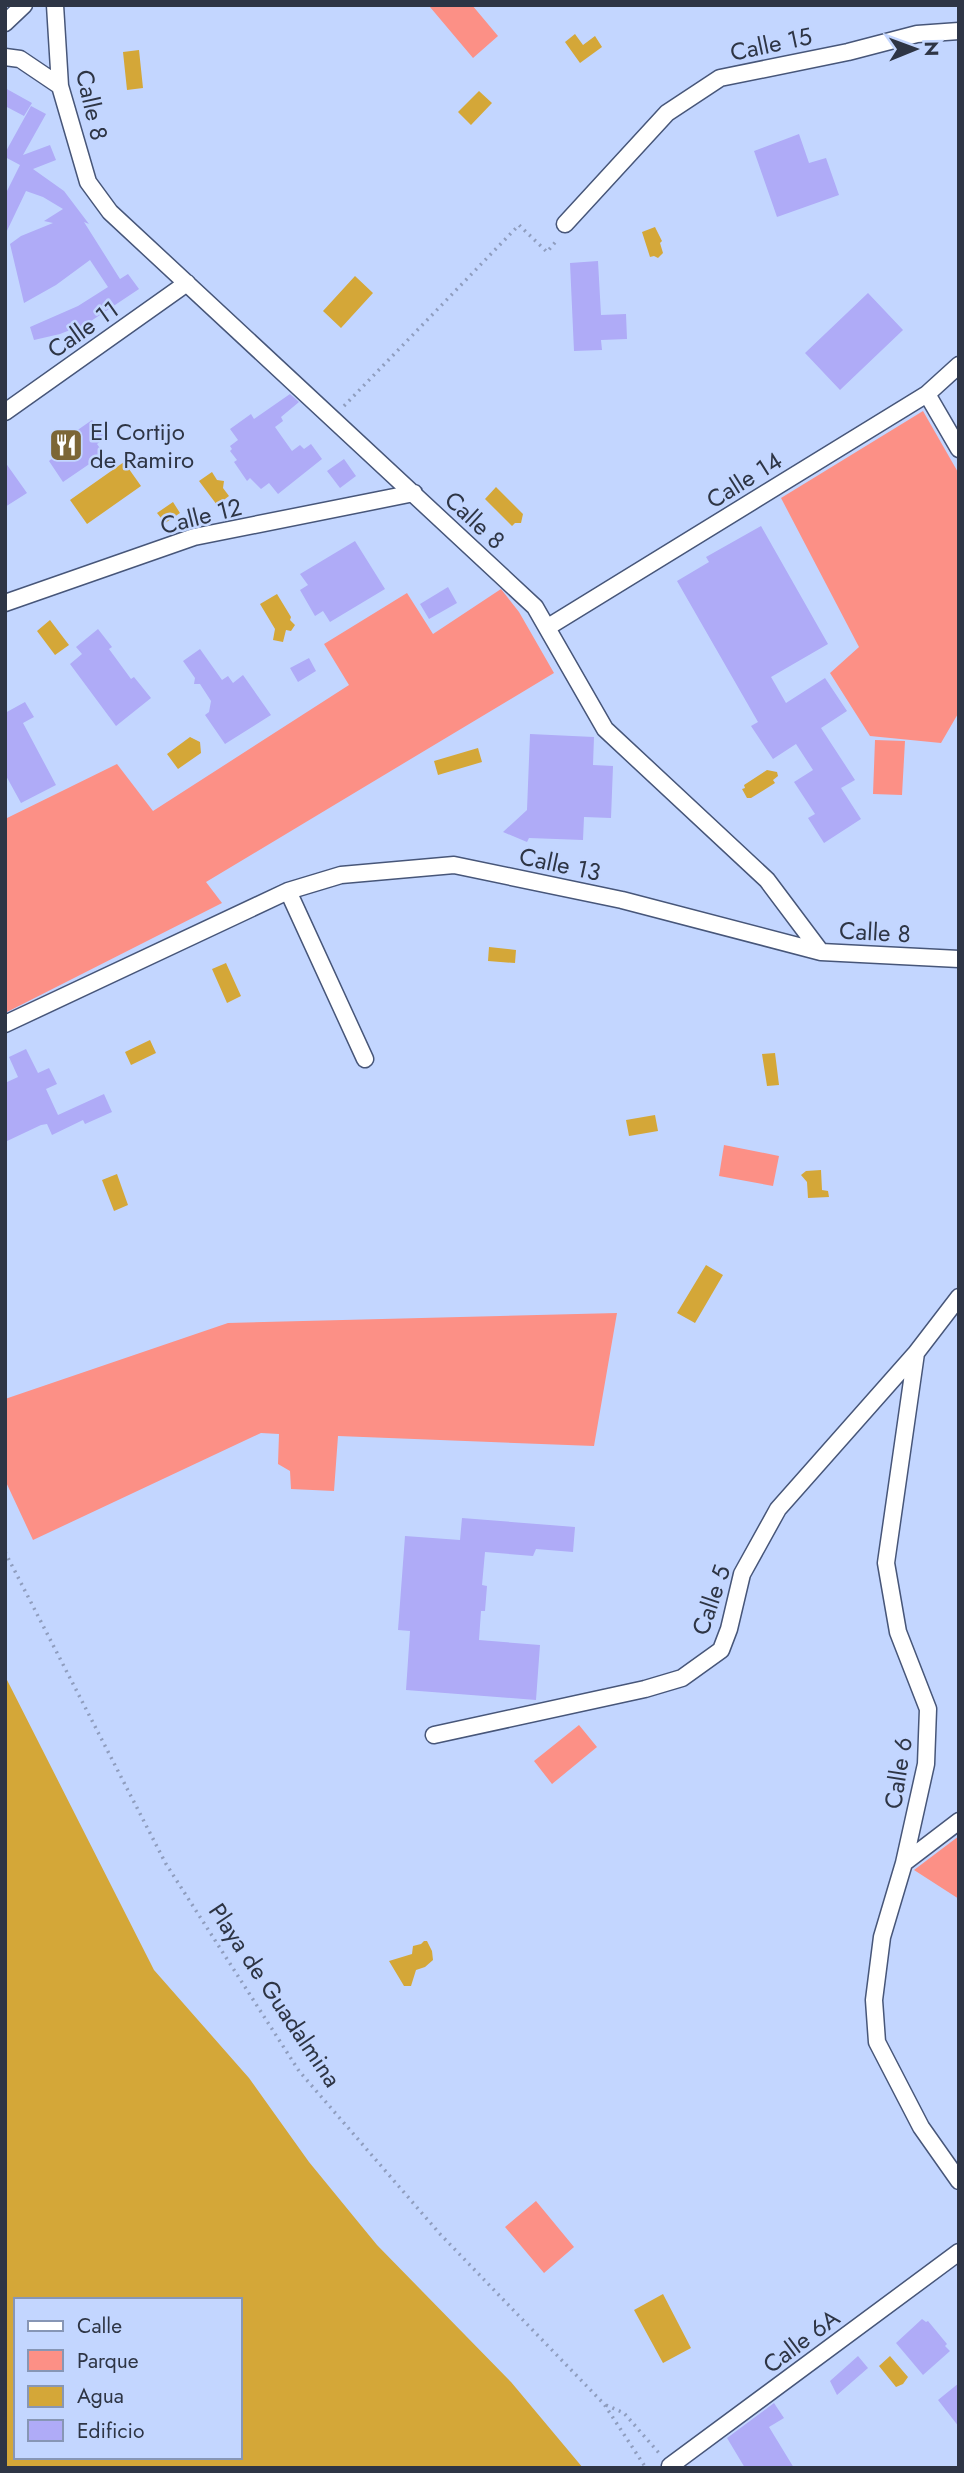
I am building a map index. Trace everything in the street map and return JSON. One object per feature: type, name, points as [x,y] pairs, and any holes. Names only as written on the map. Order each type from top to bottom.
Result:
[{"type":"street","points":[[5,23],[24,5]]},
{"type":"street","name":"Calle 8","points":[[55,5],[60,86],[88,182],[110,212],[535,607],[605,729],[767,880],[821,952],[959,959]]},
{"type":"street","name":"Calle 15","points":[[565,224],[667,113],[720,78],[848,52],[917,34],[959,31]]},
{"type":"street","points":[[5,57],[20,59],[60,86]]},
{"type":"street","name":"Calle 11","points":[[5,412],[187,283]]},
{"type":"street","name":"Calle 14","points":[[548,627],[928,394],[959,365]]},
{"type":"street","points":[[928,394],[959,449]]},
{"type":"street","name":"Calle 12","points":[[5,603],[194,537],[414,493]]},
{"type":"street","name":"Calle 13","points":[[5,1024],[288,891],[341,875],[454,865],[622,900],[821,952]]},
{"type":"street","points":[[288,891],[365,1059]]},
{"type":"street","name":"Calle 5","points":[[434,1735],[645,1689],[682,1678],[721,1650],[729,1629],[742,1574],[778,1509],[916,1353],[959,1297]]},
{"type":"street","name":"Calle 6","points":[[916,1353],[886,1563],[898,1632],[928,1709],[926,1764],[904,1863],[881,1937],[874,2000],[877,2042],[921,2127],[959,2182]]},
{"type":"street","points":[[904,1863],[959,1821]]},
{"type":"street","name":"Calle 6A","points":[[670,2466],[959,2252]]},
{"type":"path","points":[[333,418],[519,225],[547,252],[568,229],[565,224]]},
{"type":"path","name":"Playa de Guadalmina","points":[[5,1552],[166,1864],[299,2071],[440,2234],[604,2404],[646,2468]]},
{"type":"path","points":[[604,2404],[624,2413],[670,2466]]},
{"type":"green space","points":[[472,5],[498,36],[473,58],[430,7]]},
{"type":"green space","points":[[923,411],[959,474],[959,712],[941,743],[870,736],[830,673],[859,647],[781,498]]},
{"type":"green space","points":[[501,589],[519,612],[554,673],[206,882],[222,903],[5,1013],[5,819],[117,764],[153,811],[349,685],[324,644],[407,593],[433,634]]},
{"type":"green space","points":[[875,740],[905,741],[902,795],[873,794]]},
{"type":"green space","points":[[724,1145],[779,1156],[773,1186],[719,1176]]},
{"type":"green space","points":[[617,1313],[594,1446],[338,1436],[334,1491],[291,1489],[290,1471],[278,1464],[279,1434],[261,1433],[33,1540],[5,1480],[5,1399],[228,1323]]},
{"type":"green space","points":[[579,1725],[597,1747],[552,1784],[534,1761]]},
{"type":"green space","points":[[959,1836],[959,1899],[914,1870]]},
{"type":"green space","points":[[536,2201],[574,2247],[544,2273],[505,2227]]},
{"type":"water","points":[[575,34],[583,45],[595,36],[602,47],[580,63],[565,42]]},
{"type":"water","points":[[139,50],[143,88],[127,90],[123,52]]},
{"type":"water","points":[[479,91],[492,103],[471,125],[458,112]]},
{"type":"water","points":[[655,227],[662,241],[660,243],[663,253],[658,258],[650,257],[642,232]]},
{"type":"water","points":[[355,276],[373,293],[341,328],[323,311]]},
{"type":"water","points":[[124,462],[141,486],[87,524],[70,500]]},
{"type":"water","points":[[212,472],[217,480],[224,481],[223,488],[229,496],[217,505],[199,481]]},
{"type":"water","points":[[496,487],[523,514],[521,523],[512,526],[485,499]]},
{"type":"water","points":[[173,502],[180,513],[165,523],[157,513]]},
{"type":"water","points":[[277,594],[295,625],[291,631],[286,630],[283,642],[273,640],[275,629],[260,604]]},
{"type":"water","points":[[50,620],[69,645],[55,655],[37,631]]},
{"type":"water","points":[[190,737],[200,742],[201,753],[178,769],[167,754]]},
{"type":"water","points":[[478,748],[482,762],[438,775],[434,761]]},
{"type":"water","points":[[767,770],[777,772],[778,776],[773,780],[775,783],[747,798],[742,789],[745,788],[744,785]]},
{"type":"water","points":[[489,947],[516,950],[515,963],[488,961]]},
{"type":"water","points":[[226,963],[241,996],[227,1003],[212,969]]},
{"type":"water","points":[[150,1040],[156,1053],[131,1065],[125,1052]]},
{"type":"water","points":[[775,1053],[779,1085],[767,1086],[762,1054]]},
{"type":"water","points":[[655,1115],[658,1131],[629,1136],[626,1120]]},
{"type":"water","points":[[821,1170],[822,1190],[828,1191],[829,1197],[808,1198],[807,1182],[801,1175],[806,1171]]},
{"type":"water","points":[[117,1174],[128,1205],[114,1211],[102,1180]]},
{"type":"water","points":[[706,1265],[723,1275],[695,1323],[677,1313]]},
{"type":"water","points":[[5,1676],[154,1970],[249,2078],[309,2162],[377,2245],[511,2382],[583,2468],[5,2468]]},
{"type":"water","points":[[427,1941],[432,1951],[433,1960],[416,1970],[411,1986],[404,1986],[389,1961],[412,1954],[413,1946]]},
{"type":"water","points":[[663,2294],[691,2348],[663,2363],[634,2310]]},
{"type":"water","points":[[890,2356],[908,2377],[903,2384],[896,2387],[879,2366]]},
{"type":"building","points":[[5,88],[32,103],[24,116],[5,106]]},
{"type":"building","points":[[31,106],[46,114],[23,155],[50,145],[56,160],[33,169],[64,191],[89,224],[84,222],[120,279],[128,274],[139,289],[88,323],[34,340],[30,327],[78,306],[108,287],[90,260],[56,285],[24,303],[10,244],[21,236],[53,223],[44,221],[63,209],[26,191],[5,235],[5,195],[20,165],[5,157],[5,153]]},
{"type":"building","points":[[799,134],[809,163],[826,158],[839,195],[777,217],[754,151]]},
{"type":"building","points":[[598,261],[601,315],[626,314],[627,339],[601,340],[602,350],[574,351],[570,263]]},
{"type":"building","points":[[868,293],[903,330],[840,390],[805,353]]},
{"type":"building","points":[[290,394],[299,402],[281,417],[283,421],[275,427],[292,451],[300,445],[304,449],[311,444],[322,459],[278,494],[269,483],[261,489],[250,478],[247,481],[230,451],[230,446],[238,440],[230,429],[251,414],[254,419]]},
{"type":"building","points":[[92,420],[105,438],[97,444],[104,454],[63,482],[49,461],[64,449],[59,443]]},
{"type":"building","points":[[344,459],[356,476],[340,488],[327,471]]},
{"type":"building","points":[[5,462],[27,493],[5,507]]},
{"type":"building","points":[[761,526],[828,644],[771,677],[786,703],[825,678],[847,711],[821,728],[855,780],[841,788],[861,819],[824,843],[808,818],[815,814],[794,782],[813,770],[796,744],[773,759],[751,726],[758,722],[677,581],[709,562],[706,557]]},
{"type":"building","points":[[355,541],[385,589],[330,622],[323,611],[315,616],[300,590],[308,585],[300,574]]},
{"type":"building","points":[[448,587],[457,603],[429,619],[420,604]]},
{"type":"building","points":[[98,629],[131,679],[134,677],[151,698],[116,726],[70,664],[82,654],[76,647]]},
{"type":"building","points":[[200,649],[222,680],[228,676],[233,683],[243,675],[271,715],[225,744],[205,715],[209,712],[211,701],[200,684],[194,684],[195,678],[183,661]]},
{"type":"building","points":[[309,658],[316,671],[298,682],[290,668]]},
{"type":"building","points":[[25,702],[34,717],[23,723],[56,785],[21,803],[5,774],[5,713]]},
{"type":"building","points":[[530,734],[594,737],[593,765],[613,766],[611,818],[584,817],[583,840],[529,838],[527,842],[503,832],[527,810]]},
{"type":"building","points":[[26,1049],[38,1073],[49,1068],[57,1084],[46,1089],[58,1115],[104,1094],[112,1112],[85,1124],[83,1120],[52,1135],[47,1124],[41,1125],[5,1142],[5,1083],[18,1077],[9,1057]]},
{"type":"building","points":[[462,1518],[575,1527],[573,1552],[536,1549],[533,1556],[485,1552],[482,1585],[487,1586],[485,1611],[481,1611],[479,1640],[540,1645],[536,1700],[406,1690],[410,1631],[398,1630],[405,1536],[460,1540]]},
{"type":"building","points":[[922,2319],[928,2321],[950,2351],[923,2375],[896,2343]]},
{"type":"building","points":[[858,2356],[868,2368],[837,2395],[830,2381]]},
{"type":"building","points":[[959,2383],[959,2427],[938,2400]]},
{"type":"building","points":[[774,2403],[784,2418],[769,2427],[794,2468],[745,2468],[727,2438]]},
{"type":"place","name":"El Cortijo de Ramiro","points":[[66,445]]}]
